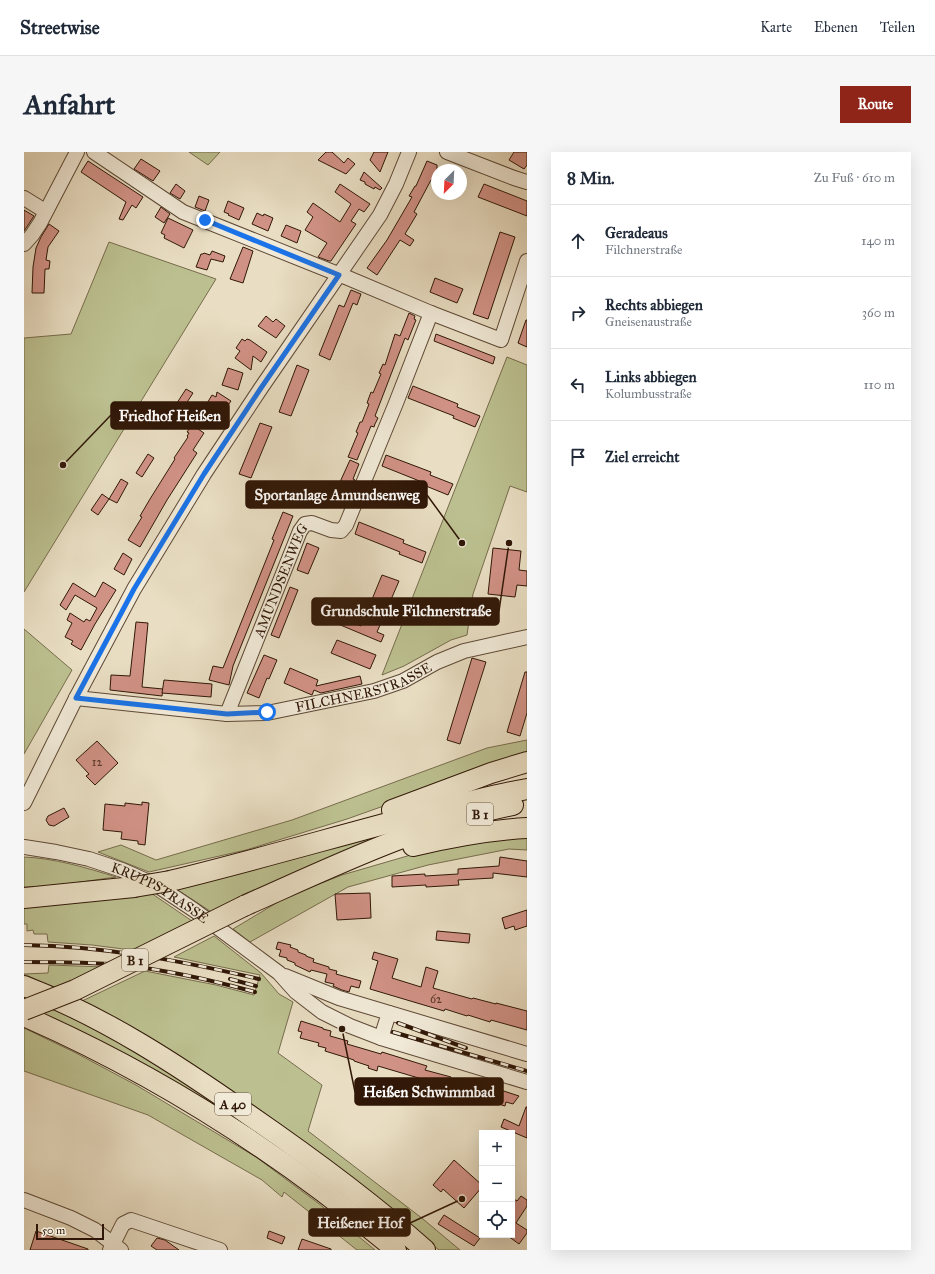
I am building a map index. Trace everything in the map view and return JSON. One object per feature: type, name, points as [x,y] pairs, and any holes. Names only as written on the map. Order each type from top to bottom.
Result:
[{"type":"highway","points":[[284,852],[491,773],[527,762]]},
{"type":"highway","points":[[24,898],[134,887],[170,881],[284,852],[398,820],[504,793],[527,789]]},
{"type":"highway","name":"B 1","points":[[24,1010],[75,990],[244,906],[343,862],[433,827],[527,802]]},
{"type":"highway","points":[[343,862],[436,840],[494,830],[527,828]]},
{"type":"highway","name":"A 40","points":[[24,986],[43,993],[116,1030],[205,1085],[290,1144],[366,1202],[425,1250]]},
{"type":"highway","name":"A 40","points":[[24,1016],[96,1049],[145,1075],[194,1104],[291,1168],[354,1215],[396,1250]]},
{"type":"street","points":[[24,244],[32,235],[77,152]]},
{"type":"street","points":[[94,152],[183,212],[501,340],[527,261]]},
{"type":"street","points":[[24,803],[76,698],[134,589],[204,474],[380,215],[396,184],[409,152]]},
{"type":"street","points":[[447,152],[527,182]]},
{"type":"street","points":[[24,198],[45,211]]},
{"type":"street","name":"AMUNDSENWEG","points":[[227,714],[300,531],[305,524],[312,523],[331,530],[341,531],[346,525],[431,313]]},
{"type":"street","name":"FILCHNERSTRASSE","points":[[76,698],[227,714],[267,712],[374,691],[403,681],[438,662],[464,651],[527,637]]},
{"type":"street","name":"KRUPPSTRASSE","points":[[24,847],[89,859],[122,870],[170,894],[279,973],[296,992],[322,1012],[350,1026],[381,1038],[527,1082]]},
{"type":"street","name":"KRUPPSTRASSE","points":[[279,973],[339,998],[527,1054]]},
{"type":"street","points":[[381,1038],[389,1013]]},
{"type":"street","points":[[24,1200],[77,1221],[95,1230],[114,1248],[123,1224],[131,1220],[220,1250]]},
{"type":"green space","points":[[189,152],[220,152],[208,165]]},
{"type":"green space","points":[[109,242],[216,279],[24,592],[24,338],[71,334]]},
{"type":"green space","points":[[507,357],[527,365],[527,492],[510,486],[473,594],[467,635],[451,640],[404,666],[382,675]]},
{"type":"green space","points":[[24,629],[72,670],[24,754]]},
{"type":"green space","points":[[527,740],[527,755],[347,819],[246,850],[149,872],[98,852],[121,845],[156,860],[292,820],[487,748]]},
{"type":"green space","points":[[388,830],[391,835],[213,913],[176,889]]},
{"type":"green space","points":[[527,836],[527,850],[509,849],[428,865],[348,887],[250,942],[233,929],[288,896],[342,875],[421,852],[499,838]]},
{"type":"green space","points":[[24,857],[58,861],[116,877],[53,886],[24,887]]},
{"type":"green space","points":[[151,893],[195,923],[139,951],[92,945],[48,942],[47,934],[34,934],[33,930],[27,931],[27,924],[24,924],[24,906]]},
{"type":"green space","points":[[214,936],[261,973],[279,994],[293,1002],[278,1053],[322,1085],[308,1131],[423,1219],[460,1250],[439,1250],[304,1142],[255,1106],[182,1058],[82,1001],[145,971],[216,985],[254,995],[260,975],[174,957]]},
{"type":"green space","points":[[49,965],[105,967],[57,989],[24,974],[48,973]]},
{"type":"green space","points":[[24,995],[101,1032],[176,1075],[264,1137],[262,1140],[24,1008]]},
{"type":"green space","points":[[24,1028],[76,1053],[136,1085],[256,1157],[318,1203],[375,1250],[357,1250],[284,1192],[282,1197],[262,1180],[148,1115],[24,1071]]},
{"type":"building","points":[[326,152],[332,152],[344,163],[348,158],[355,164],[346,174],[318,160]]},
{"type":"building","points":[[374,152],[388,152],[380,172],[370,160]]},
{"type":"building","points":[[514,152],[527,152],[527,165],[524,169],[509,160]]},
{"type":"building","points":[[141,159],[160,171],[153,181],[134,169]]},
{"type":"building","points":[[88,161],[143,197],[136,208],[132,205],[123,220],[119,219],[126,202],[81,172]]},
{"type":"building","points":[[427,161],[434,164],[431,164],[431,180],[414,212],[417,214],[405,234],[414,240],[410,246],[400,240],[377,275],[367,268],[387,240],[412,197],[409,196],[416,186]]},
{"type":"building","points":[[364,172],[382,188],[380,190],[375,187],[374,189],[360,180]]},
{"type":"building","points":[[176,184],[185,191],[180,199],[170,193]]},
{"type":"building","points":[[340,184],[370,204],[364,212],[359,209],[351,221],[356,224],[331,261],[329,261],[318,257],[327,243],[305,230],[313,217],[307,212],[313,203],[340,222],[351,204],[335,192]]},
{"type":"building","points":[[484,184],[527,201],[527,216],[478,197]]},
{"type":"building","points":[[199,196],[209,200],[205,211],[195,207]]},
{"type":"building","points":[[228,201],[244,208],[239,220],[224,212]]},
{"type":"building","points":[[161,207],[170,214],[164,223],[155,217]]},
{"type":"building","points":[[24,210],[34,216],[24,231]]},
{"type":"building","points":[[257,213],[273,218],[268,231],[252,224]]},
{"type":"building","points":[[168,218],[193,230],[184,248],[164,238],[165,235],[161,233]]},
{"type":"building","points":[[49,224],[59,231],[48,247],[46,260],[50,261],[49,269],[45,269],[44,293],[32,293],[33,267],[36,248]]},
{"type":"building","points":[[286,225],[301,231],[297,243],[281,236]]},
{"type":"building","points":[[500,232],[515,237],[488,319],[473,314]]},
{"type":"building","points":[[243,247],[253,251],[243,283],[230,279]]},
{"type":"building","points":[[212,251],[225,256],[223,262],[211,259],[207,270],[196,267],[201,254],[204,253],[210,255]]},
{"type":"building","points":[[435,278],[463,289],[457,303],[430,292]]},
{"type":"building","points":[[351,290],[361,294],[357,305],[353,303],[330,360],[319,355],[339,305],[344,307]]},
{"type":"building","points":[[409,313],[415,316],[414,319],[416,320],[408,340],[405,338],[375,416],[378,418],[374,427],[371,426],[357,460],[348,457],[358,433],[356,432],[360,422],[362,422],[369,404],[367,403],[371,392],[373,393],[381,374],[379,373],[383,364],[385,365],[395,334],[400,336]]},
{"type":"building","points":[[266,316],[273,322],[276,319],[285,326],[276,338],[258,326]]},
{"type":"building","points":[[527,320],[527,347],[518,343]]},
{"type":"building","points":[[436,334],[495,357],[493,364],[434,341]]},
{"type":"building","points":[[242,339],[245,341],[247,339],[250,340],[267,352],[261,362],[253,356],[251,370],[235,358],[240,351],[236,348]]},
{"type":"building","points":[[297,365],[309,370],[291,416],[279,412]]},
{"type":"building","points":[[228,368],[243,373],[238,390],[222,385]]},
{"type":"building","points":[[413,386],[458,404],[457,407],[480,416],[475,427],[453,418],[454,416],[408,398]]},
{"type":"building","points":[[186,389],[193,393],[182,410],[175,406]]},
{"type":"building","points":[[217,392],[231,401],[212,428],[203,422],[210,413],[208,411],[211,408],[206,405],[212,395],[216,397]]},
{"type":"building","points":[[260,423],[272,427],[251,478],[239,474]]},
{"type":"building","points":[[192,425],[204,433],[193,450],[197,453],[167,500],[140,547],[128,540],[142,517],[140,516],[188,437],[187,436],[189,433],[187,432]]},
{"type":"building","points":[[148,454],[154,458],[142,477],[136,473]]},
{"type":"building","points":[[386,455],[431,472],[430,475],[453,484],[448,495],[426,486],[427,484],[382,466]]},
{"type":"building","points":[[350,460],[359,464],[353,479],[355,480],[344,508],[334,504],[342,483],[340,482]]},
{"type":"building","points":[[121,479],[128,483],[117,503],[109,499]]},
{"type":"building","points":[[102,494],[109,499],[98,515],[91,510]]},
{"type":"building","points":[[283,512],[293,516],[233,666],[229,685],[209,680],[213,666],[223,668],[274,540],[272,539]]},
{"type":"building","points":[[359,522],[404,540],[403,543],[426,552],[422,563],[399,554],[400,552],[355,534]]},
{"type":"building","points":[[307,543],[319,548],[308,574],[297,570]]},
{"type":"building","points":[[493,548],[521,551],[519,570],[527,571],[527,586],[517,585],[515,597],[488,594]]},
{"type":"building","points":[[123,553],[132,559],[124,575],[114,569]]},
{"type":"building","points":[[382,575],[399,581],[377,632],[384,635],[381,642],[338,624],[341,618],[361,626]]},
{"type":"building","points":[[103,582],[116,590],[81,650],[71,644],[73,641],[65,637],[72,623],[67,620],[70,613],[84,622],[86,619],[90,621],[97,608],[75,595],[66,610],[60,605],[73,583],[95,597]]},
{"type":"building","points":[[290,587],[298,590],[279,638],[271,635]]},
{"type":"building","points":[[136,622],[148,623],[142,687],[163,689],[162,696],[110,690],[111,675],[130,676]]},
{"type":"building","points":[[337,640],[376,655],[370,669],[331,653]]},
{"type":"building","points":[[264,655],[277,660],[269,679],[267,678],[259,698],[247,693]]},
{"type":"building","points":[[472,658],[486,662],[460,744],[447,740]]},
{"type":"building","points":[[290,668],[318,680],[316,686],[360,676],[362,684],[321,693],[314,690],[312,695],[284,683]]},
{"type":"building","points":[[525,672],[527,672],[527,713],[520,736],[507,732]]},
{"type":"building","points":[[164,680],[212,684],[211,697],[162,693]]},
{"type":"building","points":[[97,741],[118,763],[95,785],[86,776],[89,774],[76,760]]},
{"type":"building","points":[[142,802],[149,803],[145,845],[138,844],[138,841],[121,839],[122,832],[103,830],[105,804],[125,806],[125,803],[142,805]]},
{"type":"building","points":[[64,808],[69,817],[54,826],[49,825],[46,820],[48,816]]},
{"type":"building","points":[[500,857],[527,861],[527,877],[493,873],[493,878],[458,880],[459,885],[392,887],[392,876],[458,874],[458,869],[499,866]]},
{"type":"building","points":[[370,893],[371,918],[337,920],[335,894]]},
{"type":"building","points":[[527,910],[527,926],[515,930],[514,926],[505,929],[502,918]]},
{"type":"building","points":[[437,931],[470,934],[469,943],[436,940]]},
{"type":"building","points":[[278,942],[291,945],[290,947],[298,950],[298,952],[314,959],[313,962],[337,971],[336,974],[361,981],[359,988],[351,986],[349,992],[342,990],[333,986],[334,984],[325,982],[327,974],[311,970],[310,972],[295,965],[295,963],[287,960],[287,958],[279,956],[281,950],[276,949]]},
{"type":"building","points":[[374,952],[398,959],[392,978],[421,987],[426,967],[438,971],[433,988],[472,999],[496,1003],[527,1011],[527,1030],[491,1020],[490,1022],[445,1009],[444,1011],[370,989],[378,961],[372,959]]},
{"type":"building","points":[[301,1021],[331,1031],[330,1036],[348,1041],[347,1044],[381,1054],[382,1052],[427,1066],[425,1070],[451,1077],[448,1088],[442,1086],[441,1088],[433,1085],[432,1087],[421,1084],[422,1079],[378,1066],[377,1071],[354,1060],[325,1051],[326,1048],[318,1046],[319,1043],[300,1038],[302,1032],[298,1031]]},
{"type":"building","points":[[459,1085],[479,1090],[480,1085],[485,1085],[519,1096],[513,1104],[506,1102],[505,1106],[475,1097],[473,1103],[455,1098]]},
{"type":"building","points":[[527,1107],[527,1138],[515,1133],[515,1130],[508,1130],[501,1127],[504,1119],[519,1126]]},
{"type":"building","points":[[454,1160],[479,1182],[479,1190],[464,1208],[443,1189],[441,1192],[433,1185]]},
{"type":"building","points":[[521,1196],[527,1200],[527,1206],[516,1223],[527,1230],[527,1233],[519,1244],[511,1238],[515,1238],[515,1200],[517,1201]]},
{"type":"building","points":[[444,1215],[480,1238],[474,1246],[438,1224]]},
{"type":"building","points":[[36,1231],[88,1249],[88,1250],[30,1250]]},
{"type":"building","points":[[269,1231],[285,1237],[282,1244],[267,1238]]},
{"type":"building","points":[[157,1238],[165,1240],[179,1250],[157,1250],[151,1246]]},
{"type":"building","points":[[302,1239],[331,1249],[331,1250],[298,1250]]},
{"type":"railway","points":[[24,945],[113,951],[201,966],[259,979]]},
{"type":"railway","points":[[24,962],[98,963],[139,967],[222,983],[255,992]]},
{"type":"railway","points":[[230,979],[256,986]]},
{"type":"railway","points":[[398,1023],[466,1048]]},
{"type":"railway","points":[[393,1032],[527,1071]]},
{"type":"place","name":"Friedhof Heißen","points":[[63,465]]},
{"type":"place","name":"Sportanlage Amundsenweg","points":[[462,543]]},
{"type":"place","name":"Grundschule Filchnerstraße","points":[[509,543]]},
{"type":"place","name":"Heißen Schwimmbad","points":[[342,1029]]},
{"type":"place","name":"Heißener Hof","points":[[462,1199]]},
{"type":"route","points":[[205,220],[339,275],[204,474],[134,589],[76,698],[227,714],[267,712]]}]
